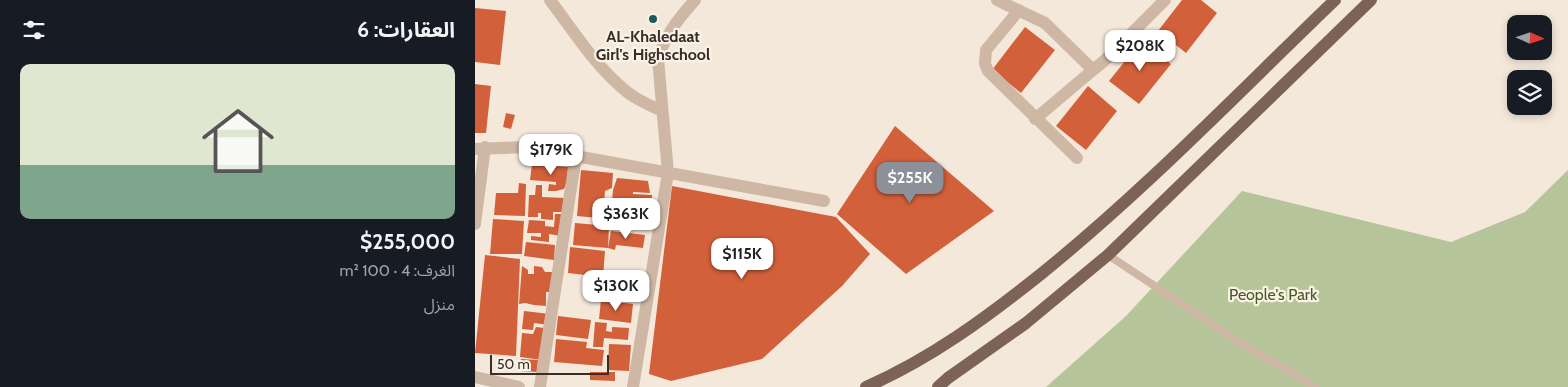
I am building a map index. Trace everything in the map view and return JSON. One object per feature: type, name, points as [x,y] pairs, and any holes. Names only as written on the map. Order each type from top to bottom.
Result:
[{"type":"main road","points":[[866,387],[928,355],[991,314],[1068,252],[1116,211],[1335,0]]},
{"type":"main road","points":[[938,387],[947,378],[1026,323],[1109,255],[1371,0]]},
{"type":"street","points":[[550,0],[602,68],[620,86],[633,96],[662,111]]},
{"type":"street","points":[[633,387],[668,173],[658,59],[669,33],[695,0]]},
{"type":"street","points":[[997,0],[1045,23],[1093,70]]},
{"type":"street","points":[[1035,119],[1093,70],[1165,0]]},
{"type":"street","points":[[1019,10],[986,50],[985,64],[988,71],[1077,158]]},
{"type":"street","points":[[475,224],[480,148],[526,147],[824,201]]},
{"type":"street","points":[[540,387],[575,156]]},
{"type":"street","points":[[475,377],[519,387]]},
{"type":"lane","points":[[1109,255],[1239,342],[1315,387]]},
{"type":"green space","name":"People's Park","points":[[1568,170],[1568,387],[1046,387],[1126,316],[1242,191],[1451,242],[1525,212]]},
{"type":"building","points":[[1182,0],[1201,0],[1217,13],[1186,53],[1158,31]]},
{"type":"building","points":[[475,8],[506,11],[500,65],[475,62]]},
{"type":"building","points":[[1025,27],[1055,50],[1021,93],[992,70]]},
{"type":"building","points":[[1142,40],[1171,64],[1139,104],[1109,81]]},
{"type":"building","points":[[475,84],[491,86],[486,133],[475,133]]},
{"type":"building","points":[[1088,86],[1117,111],[1086,150],[1056,126]]},
{"type":"building","points":[[506,113],[515,115],[511,129],[503,127]]},
{"type":"building","points":[[895,126],[994,211],[906,274],[837,214]]},
{"type":"building","points":[[532,164],[568,167],[567,182],[564,189],[548,191],[549,184],[556,185],[556,182],[530,180]]},
{"type":"building","points":[[581,170],[613,173],[612,188],[605,191],[604,204],[610,204],[609,219],[577,216]]},
{"type":"building","points":[[617,178],[648,181],[650,193],[633,192],[633,194],[652,195],[650,220],[627,218],[628,200],[625,200],[624,216],[611,214],[613,190]]},
{"type":"building","points":[[519,183],[526,184],[525,216],[494,215],[496,193],[518,193]]},
{"type":"building","points":[[536,185],[542,185],[542,197],[566,198],[565,212],[553,212],[553,220],[541,219],[541,213],[538,213],[538,217],[528,217],[529,195],[535,195]]},
{"type":"building","points":[[672,186],[836,217],[870,254],[842,286],[762,359],[671,381],[649,374]]},
{"type":"building","points":[[555,214],[564,214],[561,236],[549,234],[549,242],[531,240],[531,236],[541,237],[541,233],[527,233],[529,220],[545,221],[545,226],[554,227]]},
{"type":"building","points":[[493,219],[524,221],[522,254],[490,254]]},
{"type":"building","points":[[575,223],[609,226],[608,248],[573,245]]},
{"type":"building","points":[[611,231],[645,235],[643,248],[616,245],[615,250],[608,248]]},
{"type":"building","points":[[526,242],[555,245],[554,260],[524,256]]},
{"type":"building","points":[[570,247],[605,251],[603,277],[568,273]]},
{"type":"building","points":[[485,255],[520,259],[516,356],[475,353]]},
{"type":"building","points":[[522,266],[528,270],[528,274],[534,274],[534,266],[542,267],[545,272],[553,272],[552,292],[546,292],[546,306],[519,304]]},
{"type":"building","points":[[604,276],[637,280],[635,299],[602,295]]},
{"type":"building","points":[[601,300],[633,304],[631,323],[599,319]]},
{"type":"building","points":[[524,311],[550,314],[549,325],[534,323],[533,330],[522,329]]},
{"type":"building","points":[[558,316],[591,320],[588,339],[556,335]]},
{"type":"building","points":[[595,322],[607,323],[606,331],[612,332],[612,327],[629,328],[628,340],[604,338],[603,347],[593,347]]},
{"type":"building","points":[[536,327],[545,328],[542,360],[520,357],[522,333],[533,334]]},
{"type":"building","points":[[556,339],[587,342],[586,348],[604,350],[602,366],[554,362]]},
{"type":"building","points":[[609,344],[631,345],[629,371],[608,370]]},
{"type":"building","points":[[521,359],[538,360],[537,372],[520,371]]},
{"type":"building","points":[[590,372],[615,372],[615,381],[590,380]]},
{"type":"place","name":"AL-Khaledaat Girl's Highschool","points":[[653,19]]}]
